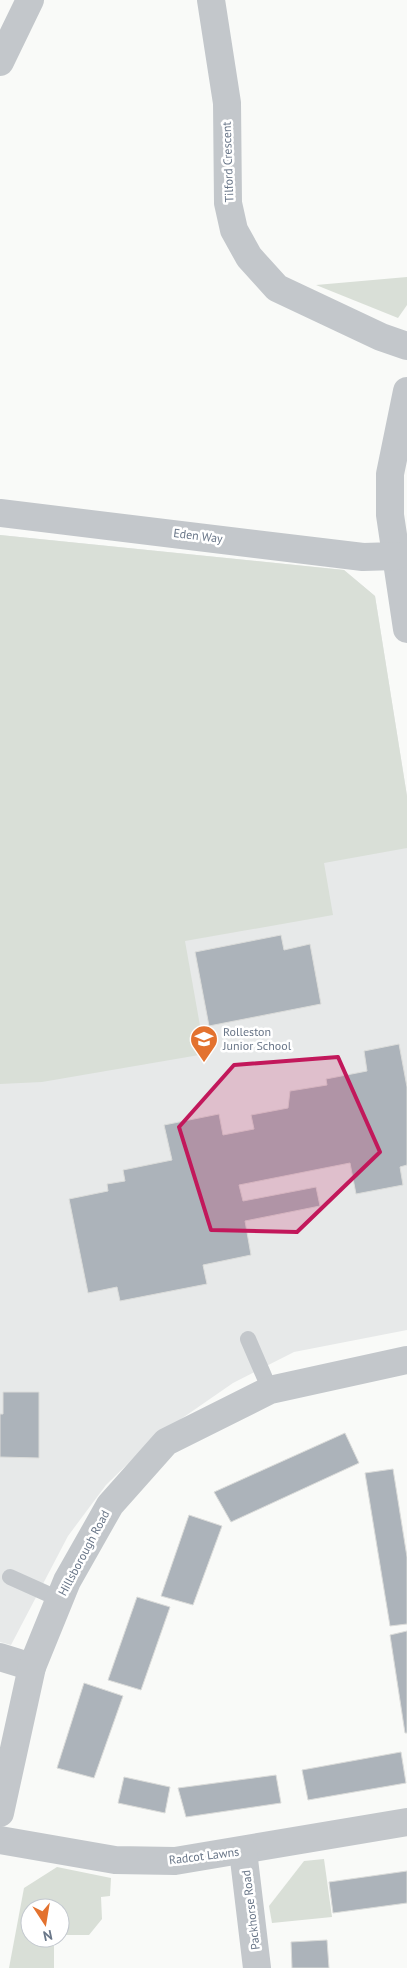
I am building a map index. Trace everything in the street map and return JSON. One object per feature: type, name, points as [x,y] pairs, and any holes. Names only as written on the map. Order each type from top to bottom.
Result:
[{"type":"street","points":[[0,62],[30,0]]},
{"type":"street","name":"Tilford Crescent","points":[[211,0],[227,103],[228,203],[234,230],[249,256],[277,288],[381,337],[407,346]]},
{"type":"street","points":[[407,391],[390,474],[390,515],[407,629]]},
{"type":"street","name":"Eden Way","points":[[0,513],[363,557],[396,556]]},
{"type":"street","name":"Hillsborough Road","points":[[0,1813],[32,1666],[67,1581],[110,1505],[166,1442],[270,1390],[407,1360]]},
{"type":"street","points":[[0,1657],[32,1666]]},
{"type":"street","name":"Radcot Lawns","points":[[0,1840],[115,1860],[175,1861],[244,1851],[407,1822]]},
{"type":"street","name":"Packhorse Road","points":[[244,1851],[257,1968]]},
{"type":"lane","points":[[248,1339],[270,1390]]},
{"type":"lane","points":[[10,1577],[59,1599]]},
{"type":"highlighted area","points":[[338,1057],[380,1152],[297,1232],[211,1230],[179,1127],[234,1065]]},
{"type":"shaded area","points":[[407,277],[407,305],[398,318],[316,285]]},
{"type":"shaded area","name":"Rolleston Junior School","points":[[0,535],[344,570],[375,596],[407,796],[407,1330],[294,1352],[233,1383],[155,1437],[106,1485],[68,1536],[11,1645],[0,1642]]},
{"type":"shaded area","points":[[0,535],[344,570],[375,596],[407,796],[407,848],[324,863],[333,915],[185,941],[205,1054],[42,1082],[0,1084]]},
{"type":"shaded area","points":[[324,1859],[332,1917],[272,1923],[269,1906],[304,1861]]},
{"type":"shaded area","points":[[57,1867],[111,1878],[110,1896],[101,1897],[102,1919],[89,1935],[70,1935],[70,1898],[22,1898],[24,1888]]},
{"type":"shaded area","points":[[20,1909],[20,1948],[54,1948],[54,1968],[9,1968]]},
{"type":"building","points":[[281,935],[284,950],[310,944],[321,1004],[209,1026],[195,952]]},
{"type":"building","points":[[399,1044],[407,1087],[407,1165],[400,1167],[403,1185],[356,1194],[350,1163],[239,1185],[243,1201],[316,1187],[320,1206],[245,1221],[251,1255],[203,1265],[207,1284],[120,1301],[117,1287],[88,1293],[69,1199],[108,1191],[107,1184],[125,1181],[123,1170],[172,1160],[164,1125],[219,1114],[223,1135],[254,1129],[251,1115],[288,1108],[290,1091],[327,1085],[326,1079],[367,1071],[364,1051]]},
{"type":"building","points":[[3,1392],[39,1392],[39,1458],[0,1457],[0,1414],[3,1414]]},
{"type":"building","points":[[345,1433],[359,1463],[231,1522],[214,1492]]},
{"type":"building","points":[[393,1469],[407,1557],[407,1624],[390,1626],[365,1473]]},
{"type":"building","points":[[189,1515],[222,1526],[193,1605],[161,1596]]},
{"type":"building","points":[[137,1597],[170,1607],[141,1690],[108,1680]]},
{"type":"building","points":[[407,1631],[407,1733],[405,1733],[390,1635]]},
{"type":"building","points":[[84,1683],[123,1696],[94,1778],[57,1768]]},
{"type":"building","points":[[401,1752],[406,1783],[308,1800],[302,1770]]},
{"type":"building","points":[[276,1775],[281,1803],[186,1817],[178,1788]]},
{"type":"building","points":[[124,1777],[170,1787],[165,1813],[118,1803]]},
{"type":"building","points":[[407,1871],[407,1903],[333,1913],[329,1882]]},
{"type":"building","points":[[327,1940],[329,1968],[292,1968],[291,1942]]},
{"type":"place","name":"Rolleston Junior School","points":[[204,1063]]}]
